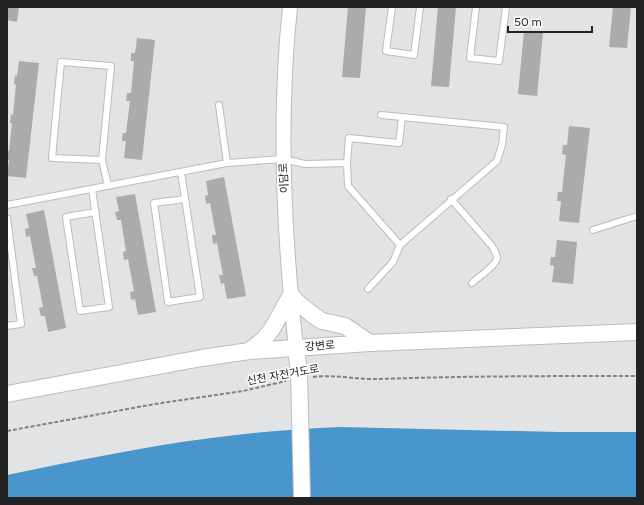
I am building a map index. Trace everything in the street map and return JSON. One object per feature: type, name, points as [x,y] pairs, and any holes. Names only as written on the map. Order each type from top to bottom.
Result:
[{"type":"main road","points":[[249,351],[264,339],[272,329],[290,295],[312,315],[322,321],[345,326],[370,343]]},
{"type":"main road","name":"강변로","points":[[7,394],[202,358],[249,351],[370,343],[637,332]]},
{"type":"main road","points":[[296,348],[299,377],[302,498]]},
{"type":"street","name":"이담로","points":[[290,7],[283,90],[283,159],[290,295],[296,348]]},
{"type":"lane","points":[[392,7],[386,51],[414,55],[420,7]]},
{"type":"lane","points":[[476,7],[470,58],[499,62],[506,7]]},
{"type":"lane","points":[[102,160],[52,158],[61,62],[111,66],[102,160],[108,186]]},
{"type":"lane","points":[[219,105],[227,163]]},
{"type":"lane","points":[[368,289],[393,262],[400,245],[451,199],[497,161],[502,145],[504,127],[381,115]]},
{"type":"lane","points":[[400,245],[348,186],[347,163],[349,138],[399,143],[402,117]]},
{"type":"lane","points":[[7,205],[227,163],[283,159],[306,164],[347,163]]},
{"type":"lane","points":[[181,172],[200,297],[168,302],[154,203],[185,199]]},
{"type":"lane","points":[[92,189],[96,212],[109,307],[80,311],[66,217],[96,212]]},
{"type":"lane","points":[[451,199],[492,246],[496,254],[494,264],[472,283]]},
{"type":"lane","points":[[593,230],[637,216]]},
{"type":"lane","points":[[7,218],[21,324],[7,326]]},
{"type":"path","name":"신천 자전거도로","points":[[7,431],[132,408],[243,391],[299,377],[322,376],[365,379],[472,376],[637,376]]},
{"type":"water","points":[[341,427],[559,432],[637,432],[637,498],[7,498],[7,475],[185,442],[259,432]]},
{"type":"building","points":[[7,7],[19,7],[17,22],[7,20]]},
{"type":"building","points":[[348,7],[366,7],[360,78],[342,77]]},
{"type":"building","points":[[438,7],[456,7],[449,87],[431,86]]},
{"type":"building","points":[[613,7],[631,7],[627,48],[609,47]]},
{"type":"building","points":[[524,31],[543,33],[537,96],[518,94]]},
{"type":"building","points":[[137,38],[155,40],[142,160],[124,158],[126,141],[122,141],[123,133],[126,133],[130,101],[126,101],[127,93],[131,93],[134,61],[131,61],[131,53],[135,53]]},
{"type":"building","points":[[19,61],[39,63],[26,178],[7,176],[9,160],[7,160],[7,151],[9,151],[12,123],[10,123],[11,114],[13,115],[16,85],[14,84],[15,75],[17,76]]},
{"type":"building","points":[[569,126],[590,128],[579,223],[559,221],[561,201],[557,201],[558,192],[562,192],[566,155],[562,154],[563,145],[567,145]]},
{"type":"building","points":[[224,177],[246,296],[227,299],[224,283],[221,284],[219,275],[223,275],[217,243],[213,244],[212,235],[216,235],[210,203],[206,204],[205,196],[208,195],[206,181]]},
{"type":"building","points":[[135,194],[156,312],[138,315],[135,299],[131,300],[130,292],[134,291],[128,259],[124,260],[123,252],[126,251],[121,220],[117,220],[115,212],[119,211],[116,197]]},
{"type":"building","points":[[44,210],[66,328],[48,332],[45,316],[41,316],[39,308],[43,307],[37,276],[34,276],[32,268],[36,268],[30,236],[26,237],[25,229],[29,228],[26,214]]},
{"type":"building","points":[[557,240],[577,242],[573,284],[552,282],[554,266],[550,265],[551,257],[555,257]]}]
